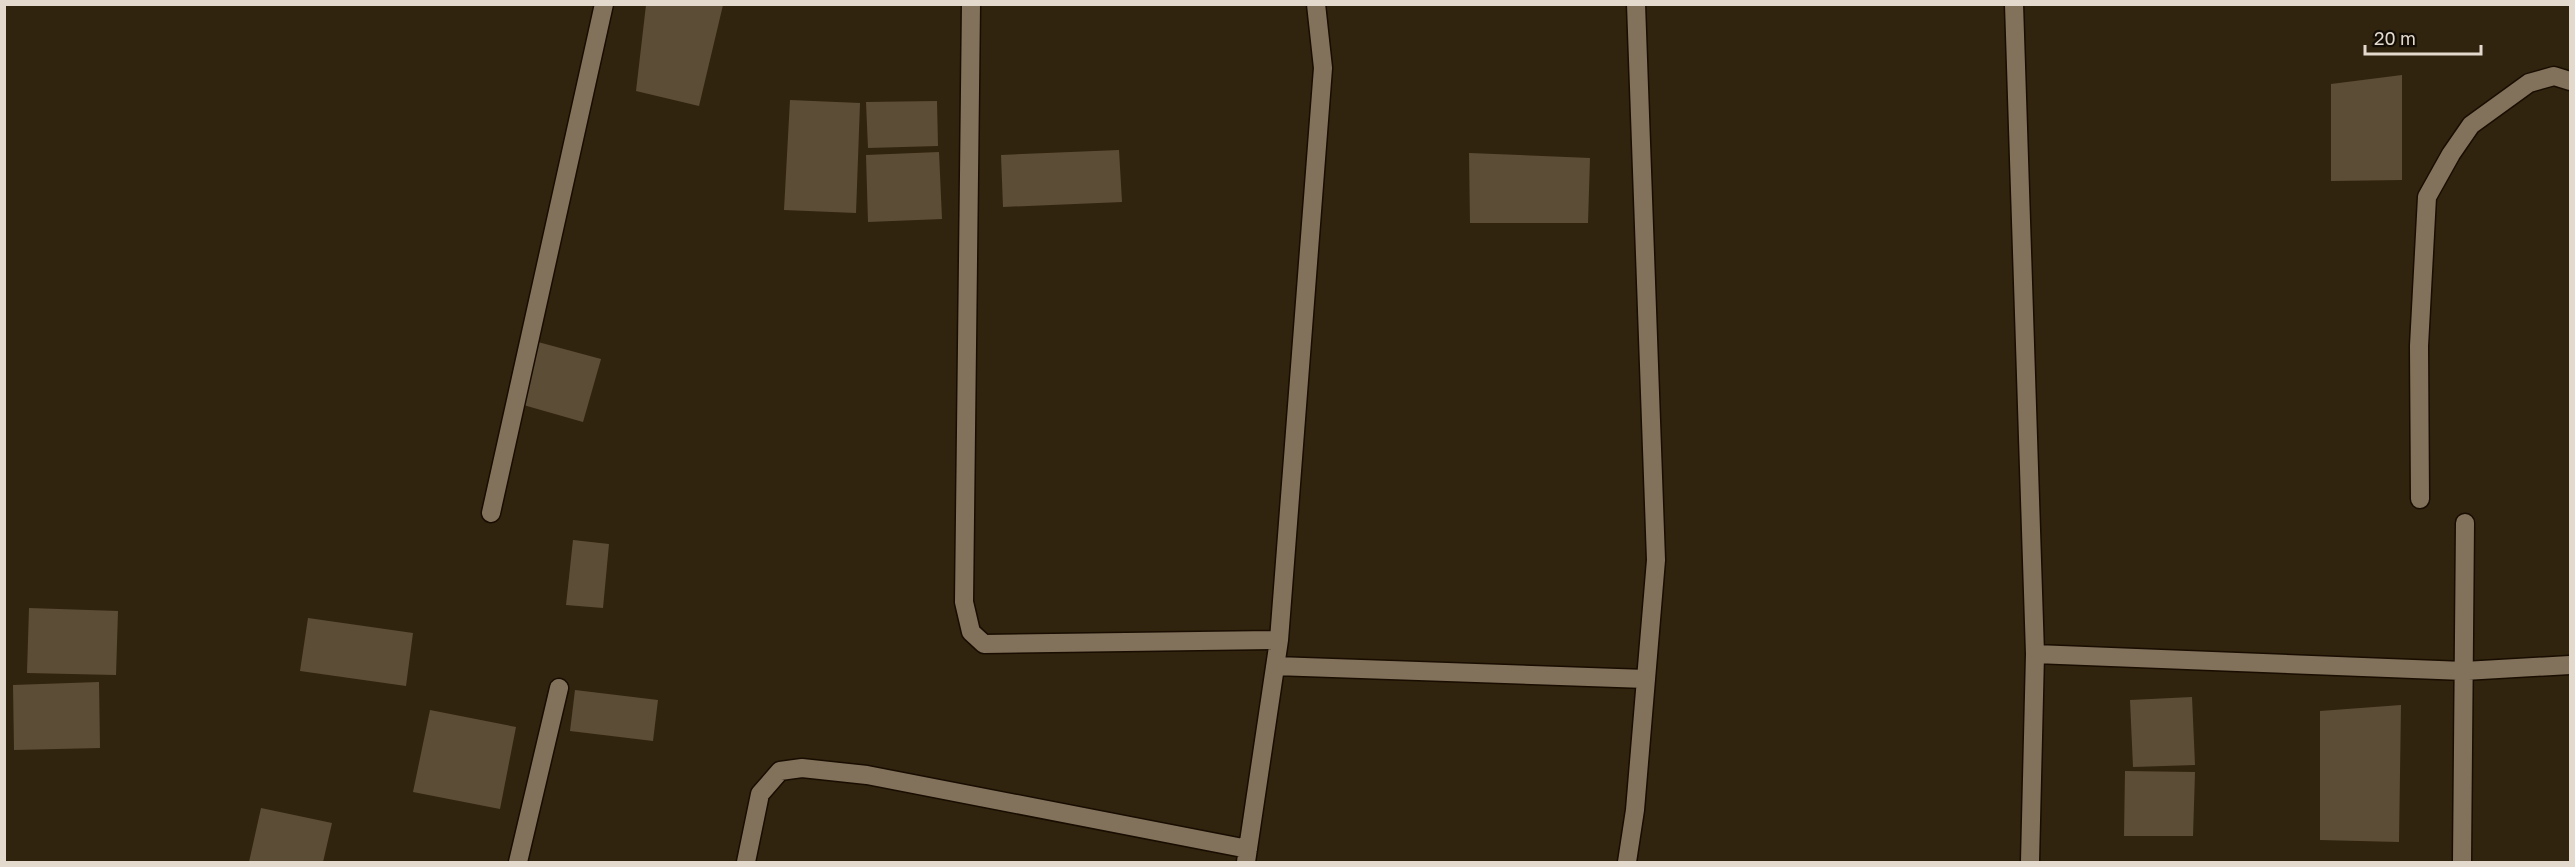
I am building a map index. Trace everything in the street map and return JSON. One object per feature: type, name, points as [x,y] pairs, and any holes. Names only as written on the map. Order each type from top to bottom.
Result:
[{"type":"street","points":[[491,513],[604,4]]},
{"type":"street","points":[[971,4],[964,602],[971,632],[984,644],[1279,640]]},
{"type":"street","points":[[746,862],[760,794],[780,771],[802,768],[867,775],[1247,856],[1279,640],[1323,68],[1316,4]]},
{"type":"street","points":[[1628,862],[1656,560],[1636,4]]},
{"type":"street","points":[[2014,4],[2035,654],[2030,862]]},
{"type":"street","points":[[2420,499],[2419,346],[2427,197],[2451,153],[2471,125],[2529,83],[2554,76],[2571,81]]},
{"type":"street","points":[[2462,862],[2464,523]]},
{"type":"street","points":[[2035,654],[2464,671],[2571,665]]},
{"type":"street","points":[[1275,666],[1646,679]]},
{"type":"street","points":[[519,862],[559,688]]},
{"type":"building","points":[[646,5],[723,5],[699,106],[636,91]]},
{"type":"building","points":[[2402,75],[2402,180],[2331,181],[2331,84]]},
{"type":"building","points":[[790,100],[860,103],[856,213],[784,210]]},
{"type":"building","points":[[937,101],[938,146],[868,148],[866,102]]},
{"type":"building","points":[[1119,150],[1122,202],[1003,207],[1001,155]]},
{"type":"building","points":[[939,152],[942,219],[868,222],[866,155]]},
{"type":"building","points":[[1469,153],[1590,158],[1588,223],[1470,223]]},
{"type":"building","points":[[538,342],[601,359],[583,422],[520,404]]},
{"type":"building","points":[[573,540],[609,544],[603,608],[566,605]]},
{"type":"building","points":[[29,608],[118,611],[116,675],[27,673]]},
{"type":"building","points":[[308,618],[413,633],[406,686],[300,671]]},
{"type":"building","points":[[99,682],[100,748],[14,750],[13,685]]},
{"type":"building","points":[[575,690],[658,700],[653,741],[570,731]]},
{"type":"building","points":[[2192,697],[2195,765],[2133,767],[2130,700]]},
{"type":"building","points":[[2401,705],[2399,842],[2320,840],[2320,711]]},
{"type":"building","points":[[430,710],[516,727],[500,809],[413,792]]},
{"type":"building","points":[[2125,771],[2195,772],[2193,836],[2124,836]]},
{"type":"building","points":[[261,808],[332,823],[323,862],[249,862]]}]
